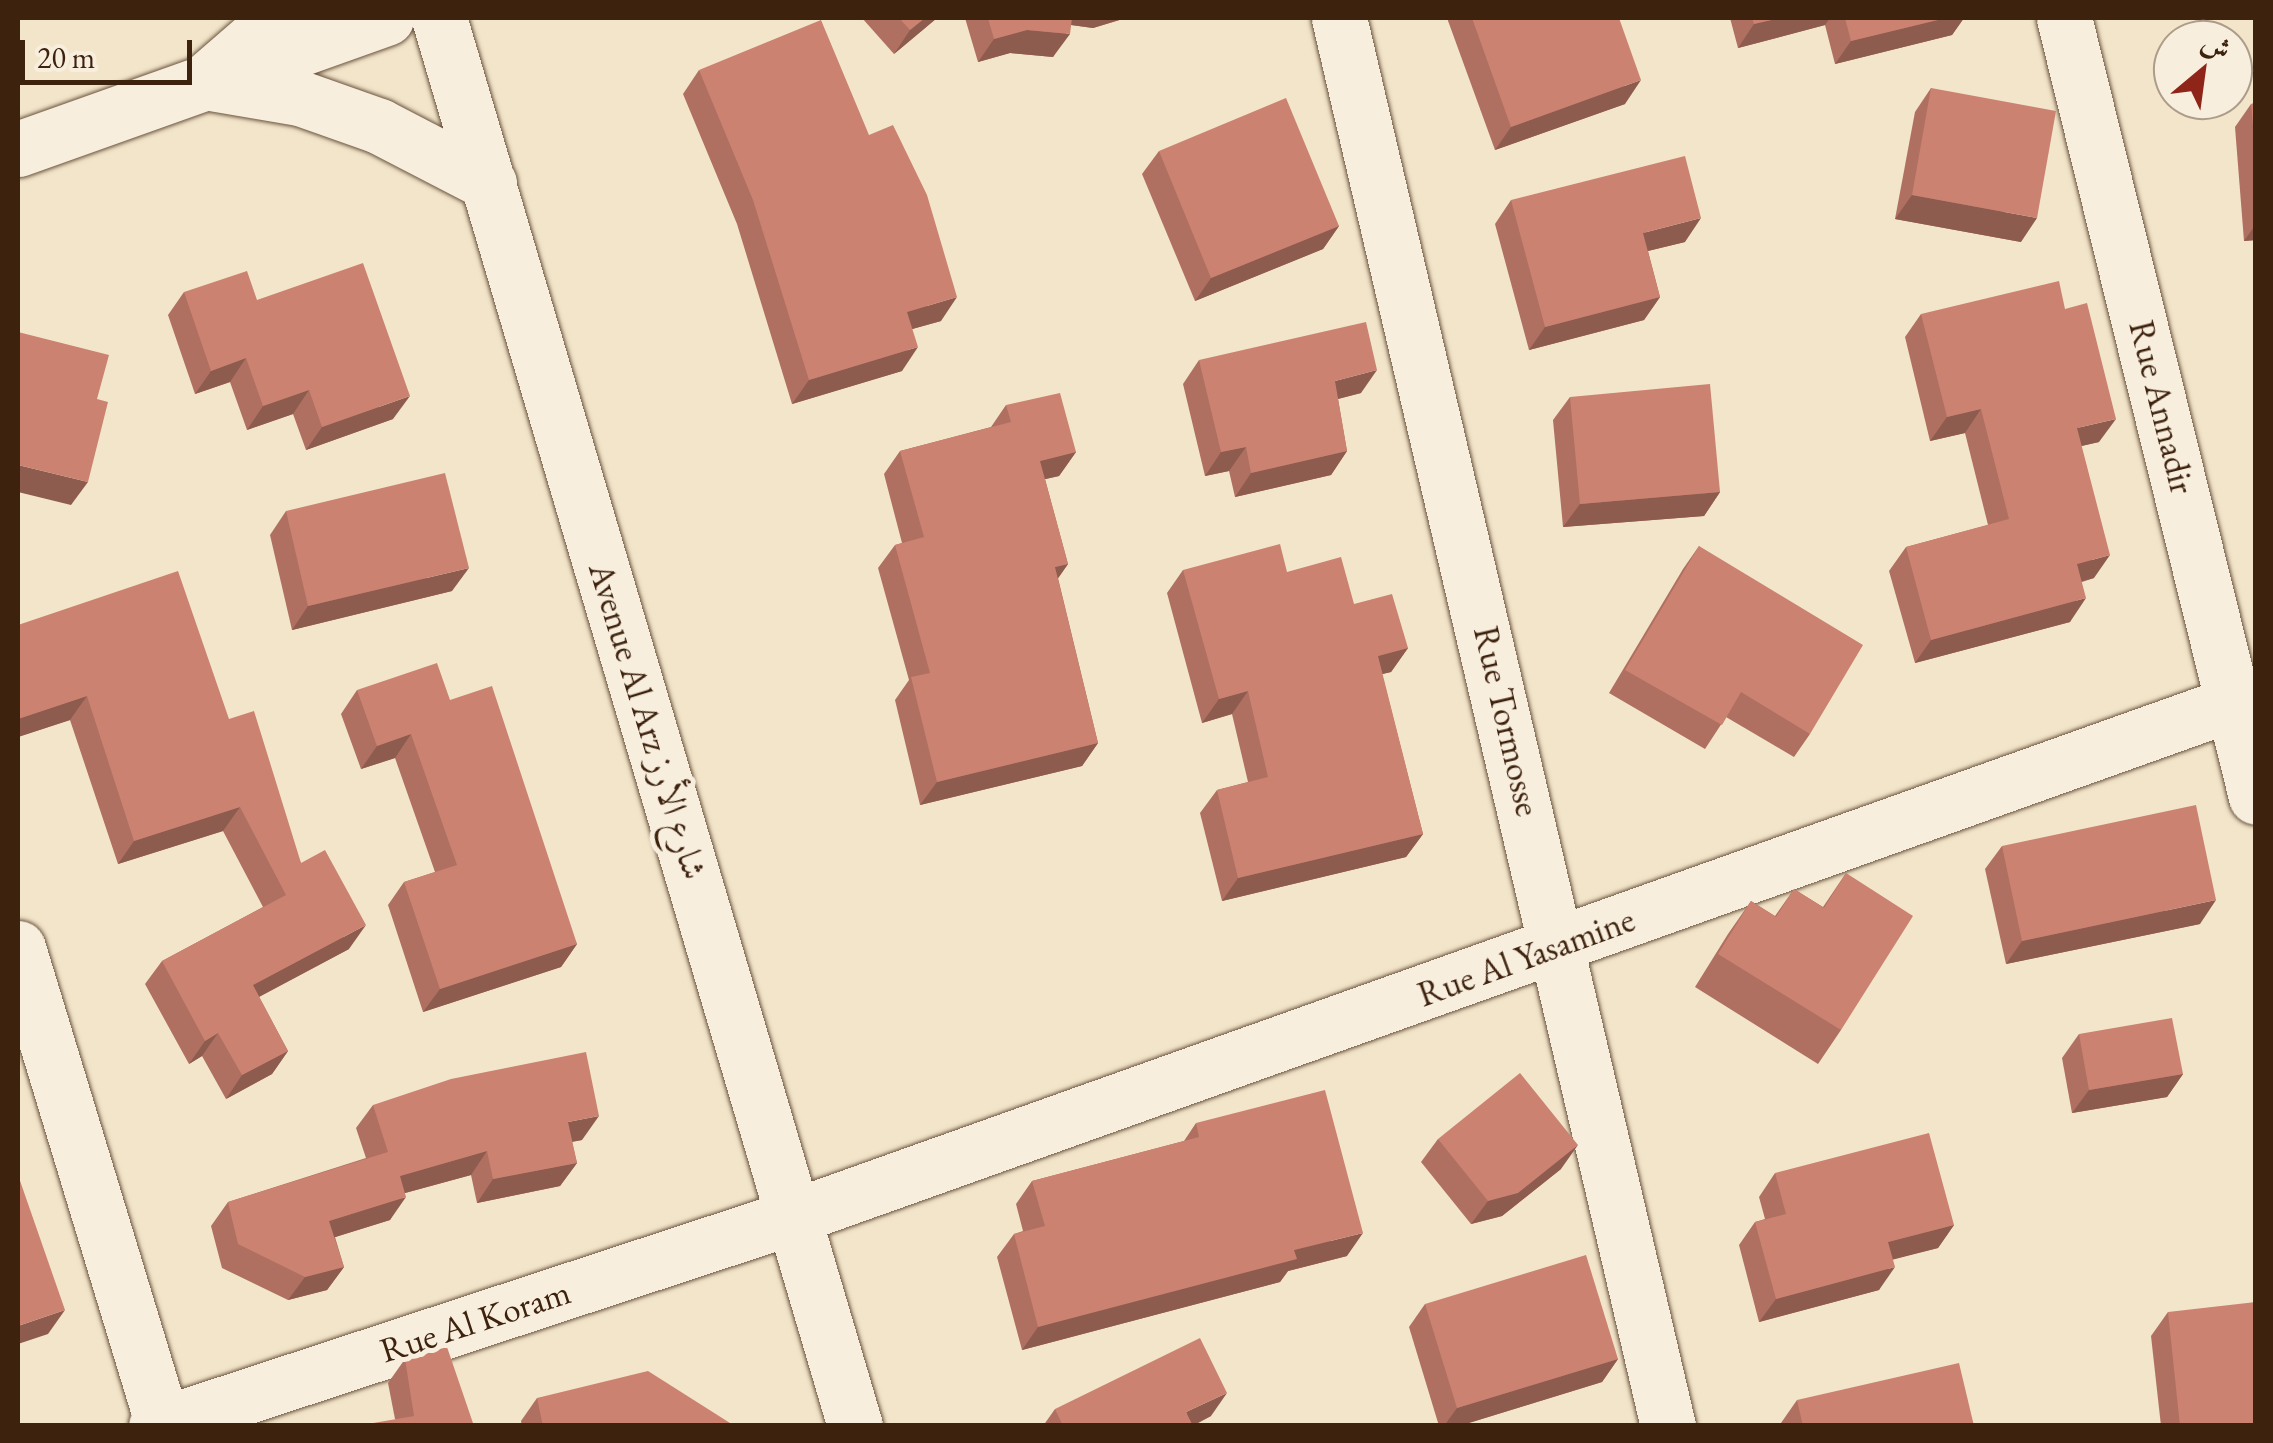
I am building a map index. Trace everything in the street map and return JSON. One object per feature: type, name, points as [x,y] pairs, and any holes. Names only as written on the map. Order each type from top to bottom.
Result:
[{"type":"street","points":[[204,82],[278,18]]},
{"type":"street","points":[[18,149],[386,18]]},
{"type":"street","name":"Avenue Al Arz شارع الأرز","points":[[439,18],[855,1426]]},
{"type":"street","name":"Rue Tormosse","points":[[1339,18],[1560,945],[1668,1426]]},
{"type":"street","name":"Rue Annadir","points":[[2064,18],[2246,699],[2256,796]]},
{"type":"street","points":[[204,82],[300,98],[379,126],[489,183]]},
{"type":"street","name":"Rue Al Yasamine","points":[[795,1216],[2246,699]]},
{"type":"street","points":[[18,948],[161,1425]]},
{"type":"street","name":"Rue Al Koram","points":[[161,1425],[795,1216]]},
{"type":"building","points":[[899,18],[925,18],[910,30]]},
{"type":"building","points":[[988,18],[1072,18],[1070,34],[1027,30],[994,39]]},
{"type":"building","points":[[1472,18],[1619,18],[1641,80],[1511,127]]},
{"type":"building","points":[[1752,18],[1780,18],[1754,24]]},
{"type":"building","points":[[1845,18],[1946,18],[1851,41]]},
{"type":"building","points":[[821,20],[869,135],[893,125],[927,195],[957,297],[907,312],[918,347],[809,380],[753,200],[699,70]]},
{"type":"building","points":[[1931,88],[2056,111],[2037,218],[1912,195]]},
{"type":"building","points":[[1286,98],[1339,226],[1211,278],[1159,151]]},
{"type":"building","points":[[2256,103],[2256,158],[2252,120]]},
{"type":"building","points":[[1685,156],[1701,218],[1643,233],[1660,297],[1545,327],[1511,200]]},
{"type":"building","points":[[363,263],[410,396],[322,427],[309,390],[263,406],[246,358],[211,371],[184,292],[247,271],[257,300]]},
{"type":"building","points":[[2059,281],[2065,309],[2087,303],[2116,419],[2077,428],[2110,555],[2077,564],[2086,598],[1931,640],[1906,547],[2009,519],[1981,409],[1947,417],[1921,314]]},
{"type":"building","points":[[1366,322],[1377,370],[1335,381],[1347,451],[1251,473],[1246,447],[1221,452],[1199,360]]},
{"type":"building","points":[[18,332],[109,355],[97,399],[108,402],[88,482],[18,465]]},
{"type":"building","points":[[1710,384],[1720,492],[1580,504],[1570,397]]},
{"type":"building","points":[[1060,393],[1076,452],[1040,461],[1068,564],[1055,567],[1098,743],[937,782],[911,677],[930,673],[895,545],[924,537],[900,451],[1011,422],[1006,405]]},
{"type":"building","points":[[445,473],[469,568],[308,606],[286,511]]},
{"type":"building","points":[[1280,544],[1287,572],[1341,557],[1354,604],[1392,594],[1408,648],[1378,656],[1423,834],[1238,878],[1217,790],[1268,777],[1248,691],[1219,699],[1183,570]]},
{"type":"building","points":[[1699,546],[1863,645],[1810,734],[1741,692],[1722,725],[1625,670]]},
{"type":"building","points":[[178,571],[229,719],[254,711],[301,863],[325,850],[366,925],[253,985],[288,1051],[242,1075],[218,1033],[205,1041],[162,961],[286,895],[240,807],[134,841],[87,696],[18,719],[18,625]]},
{"type":"building","points":[[437,663],[450,700],[492,686],[577,944],[440,989],[404,882],[457,865],[411,734],[377,746],[357,690]]},
{"type":"building","points":[[2196,805],[2216,900],[2022,941],[2002,846]]},
{"type":"building","points":[[1846,873],[1913,916],[1841,1030],[1718,954],[1751,901],[1776,917],[1794,889],[1824,908]]},
{"type":"building","points":[[2172,1018],[2183,1074],[2089,1090],[2079,1034]]},
{"type":"building","points":[[586,1052],[599,1116],[568,1122],[577,1163],[493,1179],[487,1151],[400,1176],[406,1197],[329,1221],[344,1267],[305,1277],[238,1244],[228,1202],[388,1152],[373,1105],[451,1079]]},
{"type":"building","points":[[1520,1073],[1578,1145],[1518,1193],[1488,1201],[1438,1139]]},
{"type":"building","points":[[1325,1090],[1363,1233],[1294,1250],[1297,1259],[1038,1327],[1014,1234],[1045,1226],[1032,1181],[1199,1137],[1196,1123]]},
{"type":"building","points":[[1929,1133],[1954,1225],[1888,1242],[1895,1267],[1776,1299],[1755,1222],[1786,1214],[1775,1173]]},
{"type":"building","points":[[18,1175],[65,1310],[18,1326]]},
{"type":"building","points":[[1586,1255],[1618,1359],[1457,1408],[1425,1304]]},
{"type":"building","points":[[2256,1302],[2256,1426],[2180,1426],[2168,1312]]},
{"type":"building","points":[[1200,1338],[1227,1393],[1186,1412],[1193,1426],[1063,1426],[1055,1409]]},
{"type":"building","points":[[447,1347],[474,1426],[356,1426],[414,1416],[405,1359]]},
{"type":"building","points":[[1959,1363],[1974,1426],[1803,1426],[1797,1400]]},
{"type":"building","points":[[648,1371],[731,1426],[543,1426],[537,1398]]}]
